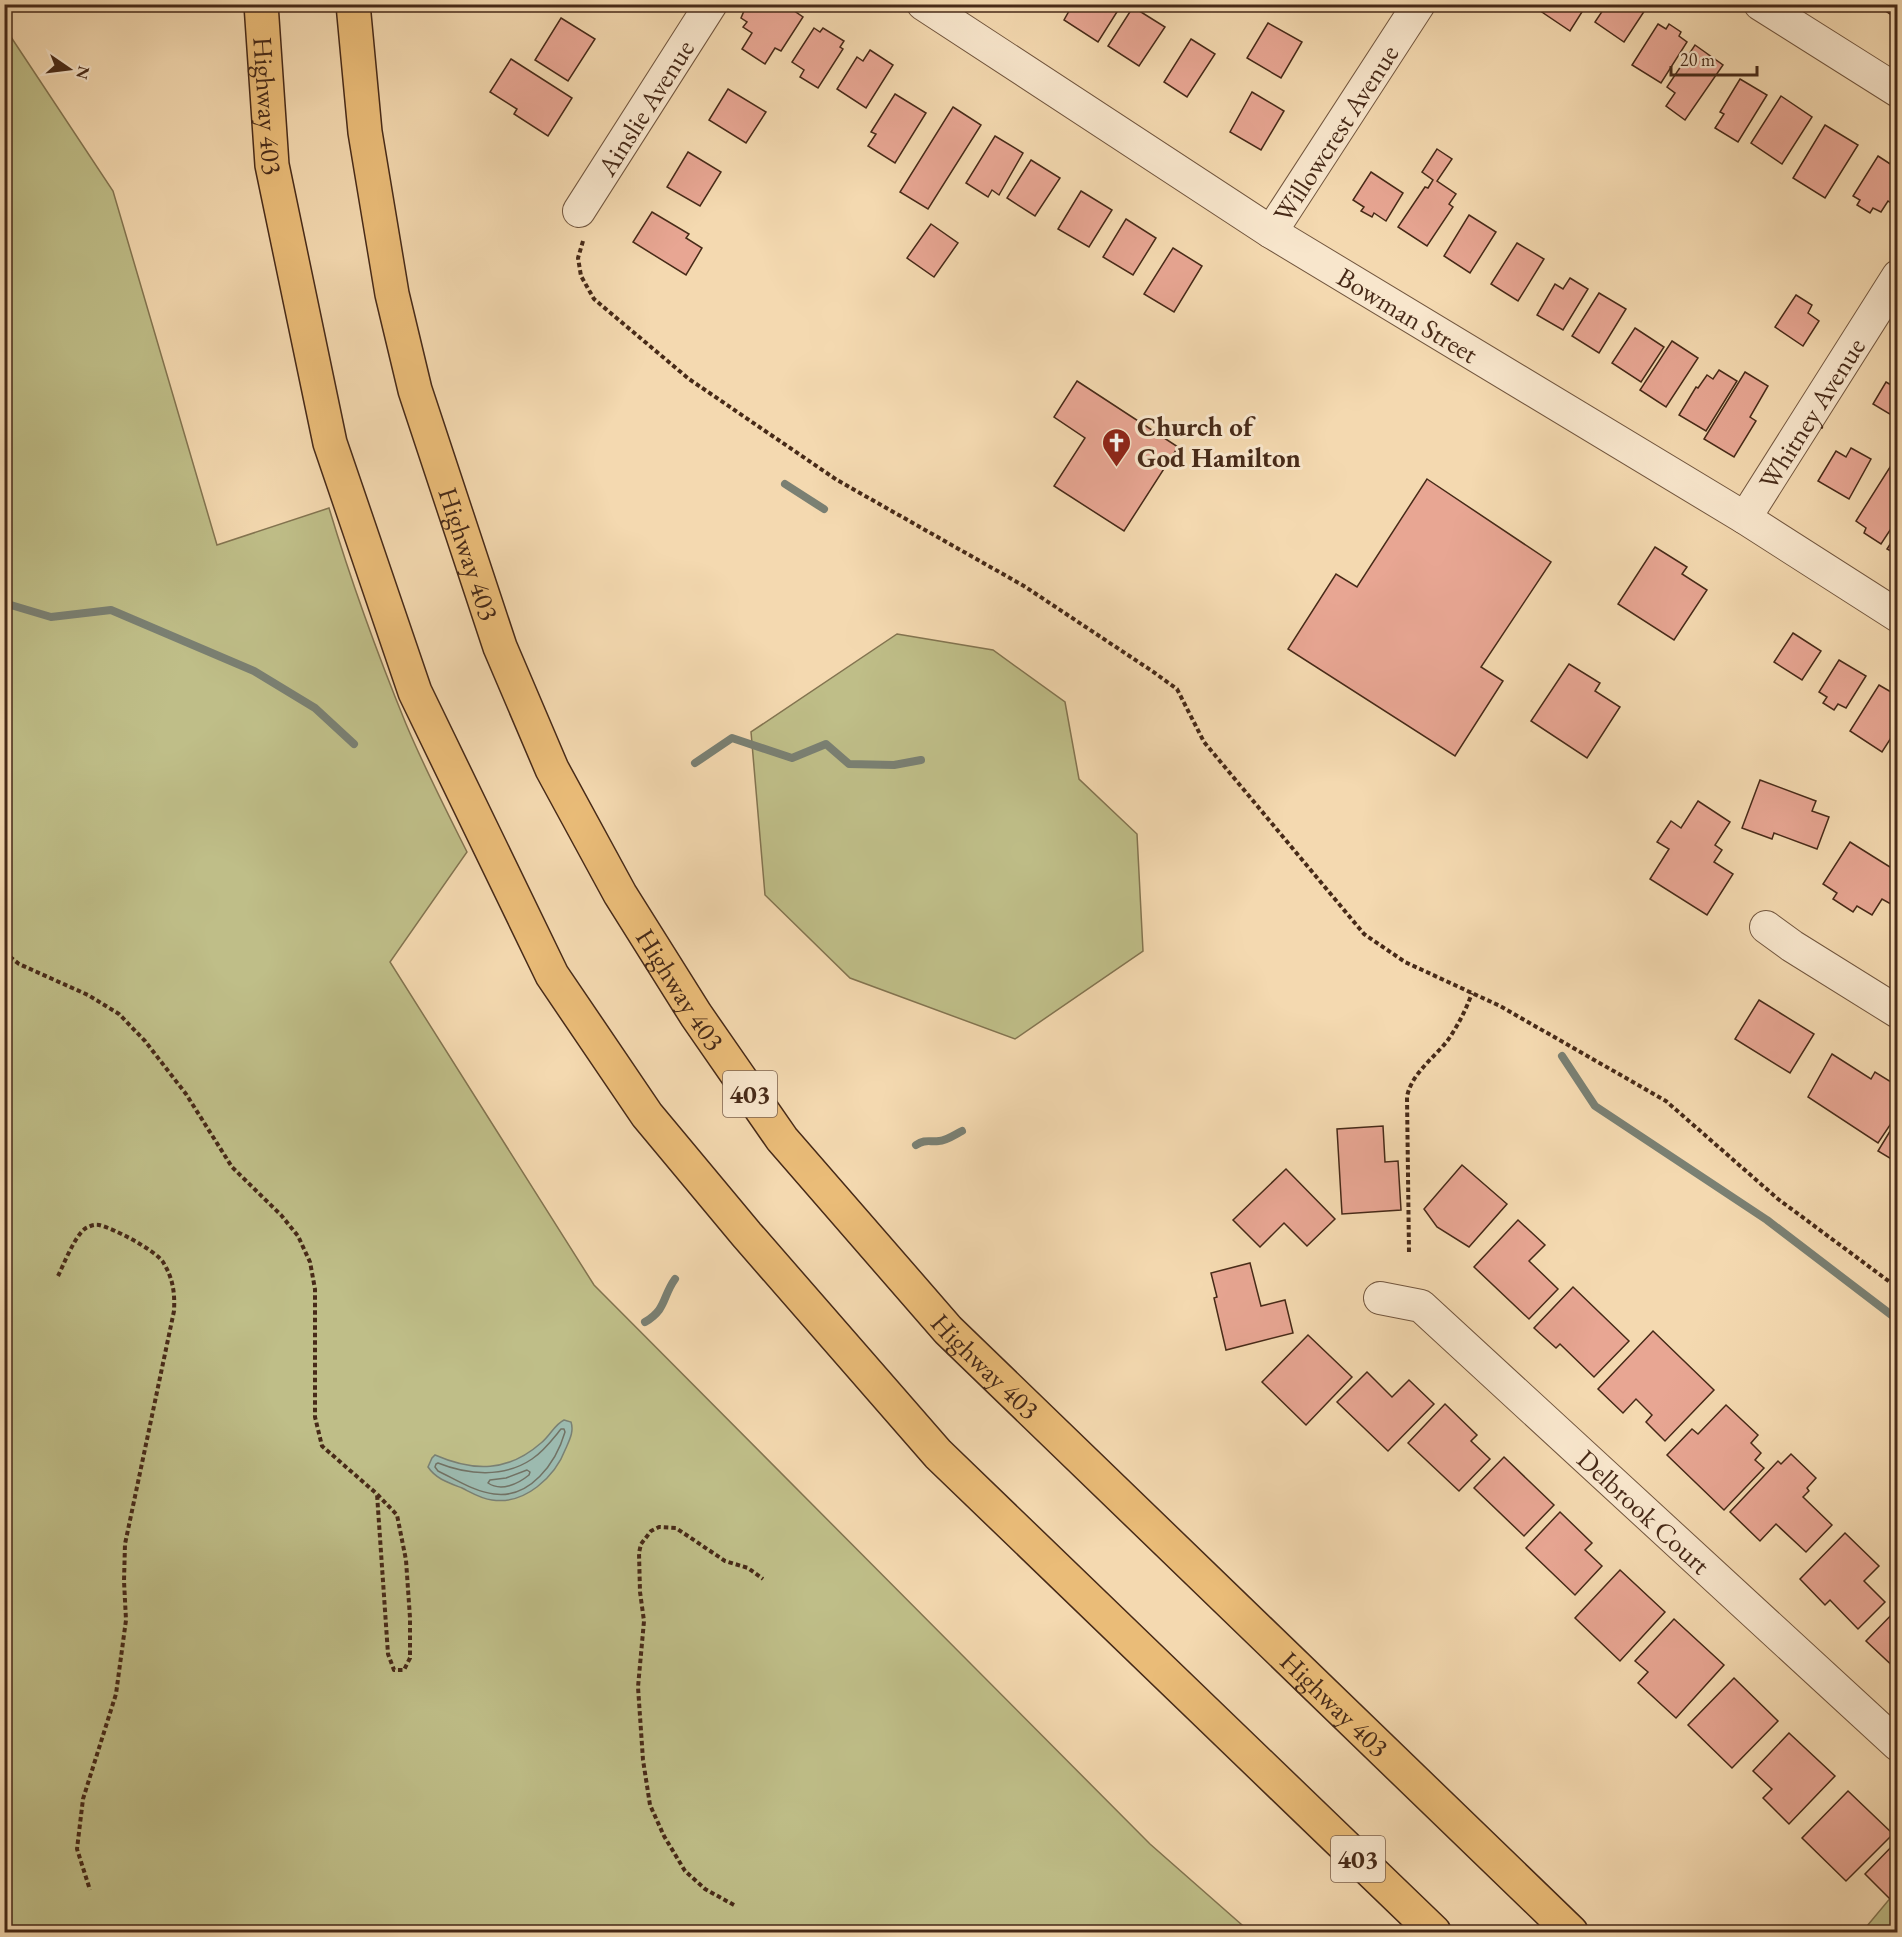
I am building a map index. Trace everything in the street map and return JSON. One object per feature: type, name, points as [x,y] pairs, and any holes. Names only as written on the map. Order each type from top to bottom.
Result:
[{"type":"highway","name":"Highway 403","points":[[261,4],[272,165],[330,443],[415,693],[552,975],[647,1115],[747,1236],[938,1454],[1434,1932]]},
{"type":"highway","name":"Highway 403","points":[[353,4],[365,132],[392,294],[416,390],[500,647],[552,769],[620,894],[696,1015],[782,1139],[948,1330],[1571,1932]]},
{"type":"street","name":"Ainslie Avenue","points":[[581,225],[711,4]]},
{"type":"street","name":"Bowman Street","points":[[923,4],[1271,232],[1745,518],[1898,616]]},
{"type":"street","name":"Willowcrest Avenue","points":[[1271,232],[1419,4]]},
{"type":"street","points":[[1760,4],[1898,91]]},
{"type":"street","name":"Whitney Avenue","points":[[1745,518],[1898,276]]},
{"type":"street","points":[[1766,927],[1792,946],[1898,1012]]},
{"type":"street","name":"Delbrook Court","points":[[1380,1298],[1421,1306],[1898,1745]]},
{"type":"path","points":[[581,225],[578,258],[581,276],[594,299],[689,379],[837,480],[1024,586],[1177,689],[1204,742],[1364,934],[1405,962],[1500,1006],[1666,1101],[1778,1199],[1898,1288]]},
{"type":"path","points":[[4,952],[19,964],[88,995],[119,1014],[145,1041],[186,1094],[232,1167],[281,1215],[298,1236],[310,1262],[315,1289],[315,1417],[322,1446],[377,1494],[398,1515],[403,1542],[411,1649],[410,1658],[404,1670],[394,1670],[388,1654],[377,1494]]},
{"type":"path","points":[[1409,1252],[1407,1097],[1409,1085],[1448,1040],[1465,1012],[1472,993]]},
{"type":"path","points":[[58,1276],[79,1234],[88,1226],[101,1226],[148,1248],[161,1260],[170,1275],[175,1293],[174,1311],[125,1544],[123,1581],[126,1620],[116,1694],[83,1799],[77,1849],[90,1890]]},
{"type":"path","points":[[734,1905],[705,1889],[685,1871],[664,1836],[650,1805],[643,1760],[638,1687],[644,1621],[640,1592],[639,1552],[641,1544],[651,1531],[659,1527],[676,1528],[725,1561],[748,1568],[763,1579]]},
{"type":"shaded area","points":[[7,31],[113,191],[217,545],[329,508],[355,590],[395,697],[420,756],[467,852],[390,962],[594,1285],[1150,1844],[1250,1932],[5,1932],[4,36]]},
{"type":"shaded area","points":[[897,634],[993,650],[1065,702],[1079,779],[1137,834],[1143,951],[1015,1039],[850,978],[765,895],[751,732]]},
{"type":"shaded area","points":[[1897,1890],[1897,1932],[1862,1932]]},
{"type":"water","points":[[564,1420],[571,1422],[572,1429],[561,1459],[537,1487],[516,1498],[492,1500],[481,1497],[443,1480],[428,1467],[435,1455],[449,1461],[477,1466],[503,1464],[516,1460],[529,1453]]},
{"type":"building","points":[[747,4],[784,4],[803,17],[781,51],[775,48],[765,64],[742,49],[752,33],[743,27],[747,22],[741,18]]},
{"type":"building","points":[[1073,4],[1122,4],[1098,42],[1064,20]]},
{"type":"building","points":[[1530,4],[1587,4],[1570,31]]},
{"type":"building","points":[[1607,4],[1649,4],[1624,42],[1595,22]]},
{"type":"building","points":[[1875,4],[1897,4],[1890,14]]},
{"type":"building","points":[[1133,7],[1165,27],[1139,66],[1108,46]]},
{"type":"building","points":[[561,18],[595,39],[568,81],[535,60]]},
{"type":"building","points":[[1268,23],[1302,42],[1281,78],[1247,58]]},
{"type":"building","points":[[1658,24],[1666,29],[1669,24],[1681,32],[1679,36],[1687,42],[1661,83],[1632,65]]},
{"type":"building","points":[[814,28],[820,32],[823,28],[844,41],[840,47],[843,49],[818,88],[800,77],[804,70],[792,62]]},
{"type":"building","points":[[1191,39],[1215,54],[1187,97],[1164,82]]},
{"type":"building","points":[[1695,45],[1723,65],[1685,120],[1666,106],[1675,93],[1667,87]]},
{"type":"building","points":[[870,50],[893,65],[866,108],[837,89],[857,57],[863,61]]},
{"type":"building","points":[[511,59],[572,98],[548,136],[514,114],[517,109],[490,92]]},
{"type":"building","points":[[1740,79],[1767,95],[1738,142],[1715,128],[1724,114],[1720,112]]},
{"type":"building","points":[[728,89],[766,112],[746,143],[709,120]]},
{"type":"building","points":[[1252,92],[1284,111],[1261,150],[1230,132]]},
{"type":"building","points":[[895,94],[926,113],[895,163],[868,146],[876,134],[871,132]]},
{"type":"building","points":[[1781,96],[1812,117],[1782,164],[1751,143]]},
{"type":"building","points":[[953,107],[981,125],[928,209],[900,192]]},
{"type":"building","points":[[1825,125],[1858,145],[1825,198],[1793,178]]},
{"type":"building","points":[[995,136],[1023,153],[999,195],[992,190],[988,197],[966,183]]},
{"type":"building","points":[[1437,149],[1452,159],[1437,181],[1456,194],[1449,204],[1453,207],[1427,246],[1398,227],[1425,187],[1428,188],[1433,180],[1422,172]]},
{"type":"building","points":[[688,152],[721,172],[700,206],[667,187]]},
{"type":"building","points":[[1878,156],[1898,169],[1898,184],[1894,189],[1898,192],[1881,212],[1873,208],[1870,213],[1857,205],[1860,200],[1853,196]]},
{"type":"building","points":[[1031,160],[1060,178],[1035,216],[1007,198]]},
{"type":"building","points":[[1371,172],[1403,193],[1386,221],[1374,213],[1372,217],[1361,211],[1364,207],[1353,200]]},
{"type":"building","points":[[1081,191],[1112,210],[1089,247],[1058,229]]},
{"type":"building","points":[[652,212],[689,234],[686,238],[702,248],[686,275],[633,242]]},
{"type":"building","points":[[1469,215],[1496,232],[1470,273],[1444,256]]},
{"type":"building","points":[[1126,219],[1156,238],[1133,275],[1103,257]]},
{"type":"building","points":[[931,224],[958,243],[934,277],[907,258]]},
{"type":"building","points":[[1517,243],[1544,259],[1518,301],[1491,284]]},
{"type":"building","points":[[1173,248],[1202,266],[1174,312],[1144,294]]},
{"type":"building","points":[[1570,278],[1588,289],[1563,330],[1537,315],[1555,284],[1563,289]]},
{"type":"building","points":[[1599,293],[1626,309],[1599,353],[1572,336]]},
{"type":"building","points":[[1796,295],[1812,305],[1808,313],[1819,321],[1803,346],[1775,327]]},
{"type":"building","points":[[1635,328],[1664,347],[1641,382],[1612,363]]},
{"type":"building","points":[[1672,341],[1698,358],[1666,407],[1640,390]]},
{"type":"building","points":[[1719,370],[1737,381],[1706,431],[1679,415],[1696,387],[1698,388],[1707,375],[1713,379]]},
{"type":"building","points":[[1745,372],[1768,386],[1750,417],[1756,421],[1734,457],[1704,439]]},
{"type":"building","name":"Church of God Hamilton","points":[[1077,381],[1178,447],[1124,531],[1054,486],[1085,438],[1054,417]]},
{"type":"building","points":[[1886,382],[1898,389],[1898,419],[1873,404]]},
{"type":"building","points":[[1851,448],[1871,459],[1849,499],[1818,481],[1836,451],[1846,457]]},
{"type":"building","points":[[1897,456],[1898,518],[1881,544],[1864,533],[1866,528],[1856,521]]},
{"type":"building","points":[[1427,479],[1551,562],[1481,667],[1503,681],[1455,756],[1288,649],[1336,574],[1357,587]]},
{"type":"building","points":[[1898,532],[1898,555],[1887,549]]},
{"type":"building","points":[[1655,547],[1687,567],[1682,574],[1707,590],[1674,640],[1618,604]]},
{"type":"building","points":[[1793,633],[1821,651],[1802,680],[1774,662]]},
{"type":"building","points":[[1839,660],[1866,676],[1846,708],[1838,704],[1834,710],[1823,703],[1827,697],[1819,692]]},
{"type":"building","points":[[1569,664],[1600,683],[1595,691],[1620,707],[1587,758],[1531,721]]},
{"type":"building","points":[[1879,685],[1898,696],[1898,727],[1882,752],[1850,731]]},
{"type":"building","points":[[1760,780],[1816,801],[1812,811],[1829,817],[1817,849],[1774,833],[1772,839],[1742,828]]},
{"type":"building","points":[[1698,801],[1730,822],[1715,845],[1722,850],[1714,862],[1733,874],[1707,915],[1650,879],[1669,849],[1657,842],[1671,821],[1681,828]]},
{"type":"building","points":[[1850,842],[1898,872],[1898,908],[1882,899],[1872,915],[1857,906],[1853,912],[1833,899],[1837,893],[1823,884]]},
{"type":"building","points":[[1759,1000],[1814,1034],[1790,1073],[1735,1039]]},
{"type":"building","points":[[1832,1054],[1871,1079],[1875,1072],[1896,1085],[1892,1092],[1898,1096],[1898,1113],[1878,1143],[1808,1097]]},
{"type":"building","points":[[1898,1118],[1898,1163],[1878,1151]]},
{"type":"building","points":[[1383,1126],[1385,1162],[1398,1161],[1401,1210],[1342,1214],[1337,1129]]},
{"type":"building","points":[[1462,1165],[1507,1204],[1469,1247],[1437,1227],[1424,1209]]},
{"type":"building","points":[[1286,1169],[1335,1219],[1307,1246],[1284,1223],[1260,1247],[1233,1220]]},
{"type":"building","points":[[1518,1220],[1545,1245],[1529,1261],[1558,1289],[1529,1319],[1474,1267]]},
{"type":"building","points":[[1250,1263],[1261,1306],[1285,1300],[1293,1333],[1226,1350],[1214,1298],[1217,1297],[1211,1273]]},
{"type":"building","points":[[1573,1287],[1629,1341],[1594,1377],[1560,1344],[1556,1348],[1534,1328]]},
{"type":"building","points":[[1653,1331],[1714,1390],[1665,1441],[1646,1422],[1652,1415],[1636,1399],[1623,1413],[1598,1389]]},
{"type":"building","points":[[1308,1335],[1352,1377],[1306,1425],[1262,1382]]},
{"type":"building","points":[[1367,1372],[1392,1397],[1409,1380],[1434,1404],[1388,1451],[1337,1402]]},
{"type":"building","points":[[1445,1404],[1477,1435],[1471,1441],[1490,1459],[1459,1491],[1408,1443]]},
{"type":"building","points":[[1726,1405],[1758,1435],[1751,1443],[1761,1453],[1755,1460],[1764,1468],[1724,1510],[1667,1455],[1692,1429],[1698,1434]]},
{"type":"building","points":[[1791,1454],[1816,1478],[1803,1497],[1832,1525],[1806,1552],[1776,1524],[1760,1541],[1730,1512],[1778,1461],[1781,1464]]},
{"type":"building","points":[[1504,1457],[1554,1505],[1524,1536],[1474,1488]]},
{"type":"building","points":[[1560,1512],[1592,1543],[1585,1550],[1602,1566],[1575,1595],[1526,1548]]},
{"type":"building","points":[[1845,1533],[1879,1566],[1864,1581],[1885,1602],[1858,1629],[1830,1600],[1825,1605],[1800,1579]]},
{"type":"building","points":[[1620,1570],[1665,1612],[1620,1661],[1575,1618]]},
{"type":"building","points":[[1898,1608],[1898,1671],[1866,1641]]},
{"type":"building","points":[[1674,1619],[1724,1665],[1676,1718],[1638,1683],[1648,1672],[1635,1661]]},
{"type":"building","points":[[1734,1678],[1778,1721],[1732,1768],[1688,1725]]},
{"type":"building","points":[[1789,1733],[1835,1776],[1789,1824],[1763,1798],[1772,1789],[1753,1771]]},
{"type":"building","points":[[1848,1791],[1893,1834],[1846,1881],[1802,1838]]},
{"type":"building","points":[[1898,1842],[1898,1907],[1865,1874]]},
{"type":"waterway","points":[[785,484],[824,509]]},
{"type":"waterway","points":[[4,603],[51,617],[111,610],[254,671],[315,708],[354,744]]},
{"type":"waterway","points":[[695,763],[732,738],[792,758],[826,744],[849,764],[894,765],[921,760]]},
{"type":"waterway","points":[[1562,1056],[1595,1106],[1767,1220],[1898,1320]]},
{"type":"waterway","points":[[916,1145],[925,1141],[945,1140],[962,1131]]},
{"type":"waterway","points":[[645,1322],[661,1307],[675,1279]]},
{"type":"place","name":"Church of God Hamilton","points":[[1116,468]]}]
